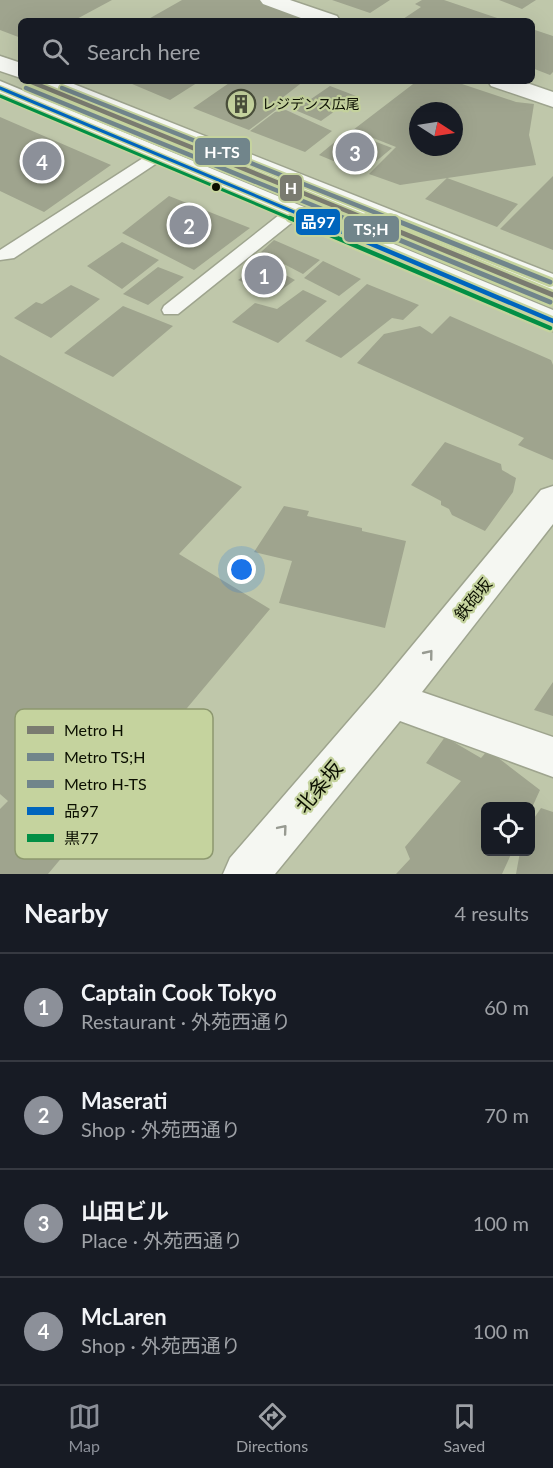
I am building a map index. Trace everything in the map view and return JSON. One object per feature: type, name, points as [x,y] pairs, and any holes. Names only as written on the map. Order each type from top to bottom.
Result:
[{"type":"main road","points":[[270,0],[321,18]]},
{"type":"main road","points":[[0,63],[18,70]]},
{"type":"main road","points":[[53,84],[553,284]]},
{"type":"main road","points":[[508,84],[553,100]]},
{"type":"main road","points":[[0,88],[553,321]]},
{"type":"main road","name":"鉄砲坂","points":[[392,700],[553,499]]},
{"type":"main road","points":[[392,700],[553,757]]},
{"type":"main road","name":"北条坂","points":[[246,874],[392,700]]},
{"type":"lane","points":[[0,255],[8,254],[160,154]]},
{"type":"lane","points":[[171,310],[294,212]]},
{"type":"building","points":[[0,0],[112,0],[79,18],[18,18],[18,37],[0,30]]},
{"type":"building","points":[[182,0],[260,0],[305,16],[302,18],[150,18]]},
{"type":"building","points":[[332,0],[390,0],[370,13]]},
{"type":"building","points":[[422,0],[444,0],[497,18],[404,18],[421,7],[415,4]]},
{"type":"building","points":[[499,0],[536,0],[522,9]]},
{"type":"building","points":[[535,30],[553,36],[553,72],[550,75],[535,69]]},
{"type":"building","points":[[132,84],[195,84],[170,100]]},
{"type":"building","name":"レジデンス広尾","points":[[228,84],[300,84],[282,98],[289,100],[249,130],[193,108]]},
{"type":"building","points":[[413,84],[462,84],[516,102],[534,104],[529,135],[536,165],[400,185],[369,174],[396,147],[353,130]]},
{"type":"building","points":[[330,86],[356,96],[321,121],[295,110]]},
{"type":"building","points":[[286,110],[332,131],[305,152],[250,131],[275,112]]},
{"type":"building","points":[[0,117],[111,165],[44,212],[0,191]]},
{"type":"building","points":[[348,131],[392,148],[362,173],[319,155]]},
{"type":"building","points":[[553,176],[553,250],[500,229]]},
{"type":"building","points":[[447,178],[518,204],[497,227],[425,199]]},
{"type":"building","points":[[169,196],[250,228],[194,270],[122,233]]},
{"type":"building","points":[[274,240],[320,260],[303,274],[261,252]]},
{"type":"building","points":[[122,242],[159,260],[122,289],[87,266]]},
{"type":"building","points":[[323,261],[361,279],[339,296],[304,278]]},
{"type":"building","points":[[263,263],[295,280],[273,296],[238,280]]},
{"type":"building","points":[[158,267],[184,277],[148,305],[123,294]]},
{"type":"building","points":[[367,284],[419,305],[403,320],[392,318],[341,358],[305,341]]},
{"type":"building","points":[[71,285],[100,299],[51,338],[14,318],[36,302],[42,304]]},
{"type":"building","points":[[303,290],[327,301],[278,343],[232,322],[255,303],[277,309]]},
{"type":"building","points":[[123,306],[173,326],[113,377],[64,353]]},
{"type":"building","points":[[450,316],[551,360],[553,365],[553,460],[518,445],[524,438],[357,363],[384,334],[420,326],[432,334]]},
{"type":"building","points":[[0,355],[242,487],[179,554],[270,609],[186,709],[15,709],[15,859],[61,859],[48,874],[0,874],[0,809],[8,801],[0,794]]},
{"type":"building","points":[[445,442],[501,464],[502,470],[516,478],[513,492],[485,531],[452,515],[449,509],[441,505],[441,501],[411,485]]},
{"type":"building","points":[[284,506],[309,511],[307,516],[362,528],[362,531],[406,541],[385,628],[279,603],[292,561],[254,552]]},
{"type":"building","points":[[553,682],[553,716],[534,710]]},
{"type":"building","points":[[445,737],[481,758],[488,750],[540,790],[535,802],[481,802],[481,856],[510,856],[502,874],[396,874],[410,859],[405,847],[461,781],[426,763]]},
{"type":"building","points":[[541,808],[553,812],[553,874],[516,874],[519,856],[535,856],[535,817]]},
{"type":"metro line","name":"H","points":[[36,84],[553,295]]},
{"type":"metro line","name":"TS;H","points":[[26,88],[550,302]]},
{"type":"metro line","name":"H-TS","points":[[62,88],[550,282]]},
{"type":"transit line","name":"品97","points":[[0,88],[553,321]]},
{"type":"transit line","name":"黒77","points":[[0,96],[550,328]]},
{"type":"place","name":"レジデンス広尾","points":[[241,104]]},
{"type":"place","name":"山田ビル","points":[[355,152]]},
{"type":"place","name":"McLaren","points":[[42,161]]},
{"type":"place","name":"Maserati","points":[[189,225]]},
{"type":"place","name":"Captain Cook Tokyo","points":[[264,275]]}]
